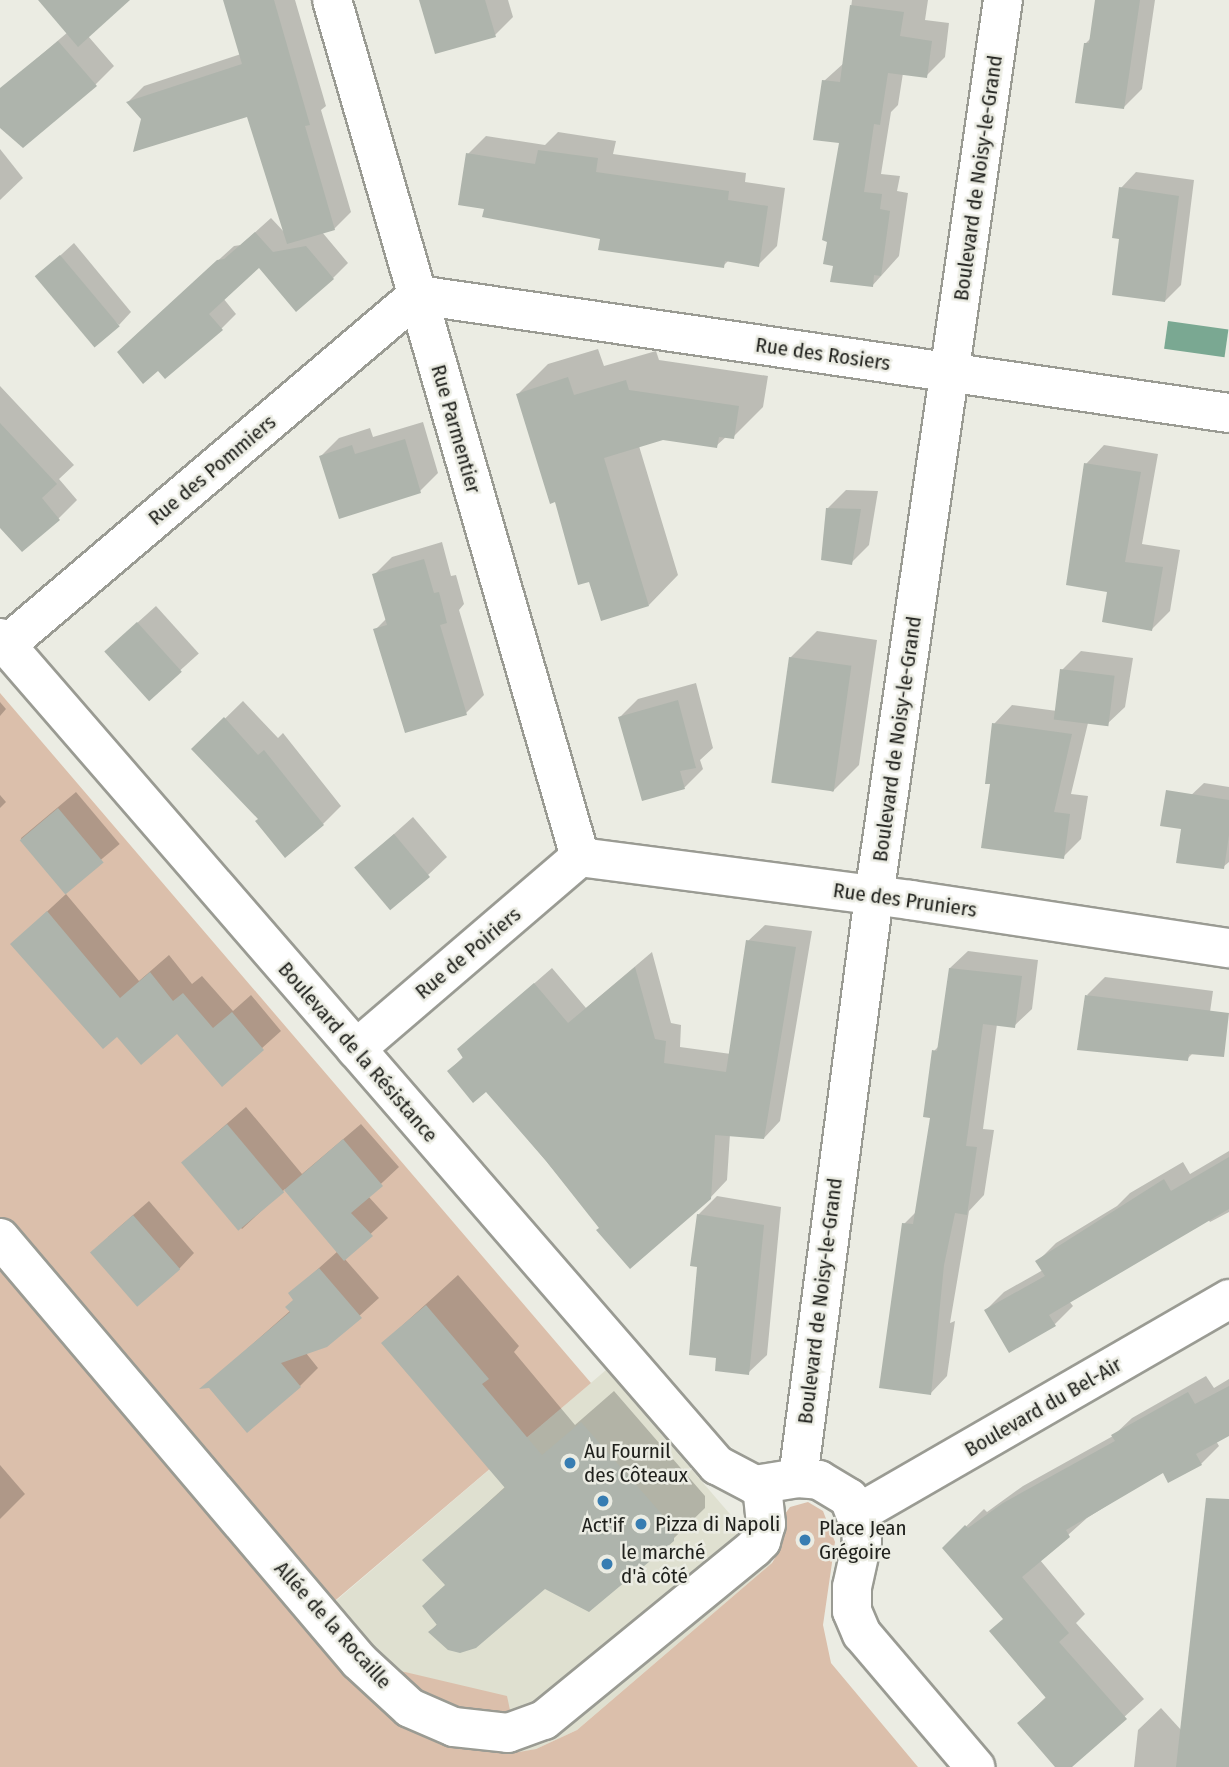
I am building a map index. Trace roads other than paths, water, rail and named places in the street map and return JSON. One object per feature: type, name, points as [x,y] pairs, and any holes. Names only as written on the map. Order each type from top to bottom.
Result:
[{"type":"street","name":"Rue Parmentier","points":[[332,0],[580,857]]},
{"type":"street","name":"Boulevard de Noisy-le-Grand","points":[[783,1481],[874,895],[1003,0]]},
{"type":"street","name":"Rue des Rosiers","points":[[418,295],[1229,413]]},
{"type":"street","name":"Rue des Pommiers","points":[[3,641],[418,295]]},
{"type":"street","name":"Boulevard de la Résistance","points":[[3,641],[717,1465],[749,1483],[783,1481]]},
{"type":"street","name":"Rue des Pruniers","points":[[580,857],[874,895],[1229,948]]},
{"type":"street","name":"Rue de Poiriers","points":[[356,1049],[580,857]]},
{"type":"street","name":"Allée de la Rocaille","points":[[0,1238],[359,1661],[410,1708],[454,1727],[509,1733],[544,1720],[754,1548],[761,1541],[766,1524],[763,1493],[783,1481]]},
{"type":"street","name":"Boulevard du Bel-Air","points":[[857,1514],[1229,1299]]},
{"type":"street","points":[[783,1481],[819,1480],[837,1488],[849,1498],[857,1514],[862,1542],[852,1587],[852,1611],[862,1634],[975,1767]]},
{"type":"place","name":"Au Fournil des Côteaux","points":[[570,1463]]},
{"type":"place","name":"Act'if","points":[[603,1501]]},
{"type":"place","name":"Pizza di Napoli","points":[[641,1524]]},
{"type":"place","name":"Place Jean Grégoire","points":[[805,1540]]},
{"type":"place","name":"le marché d'à côté","points":[[607,1564]]}]
